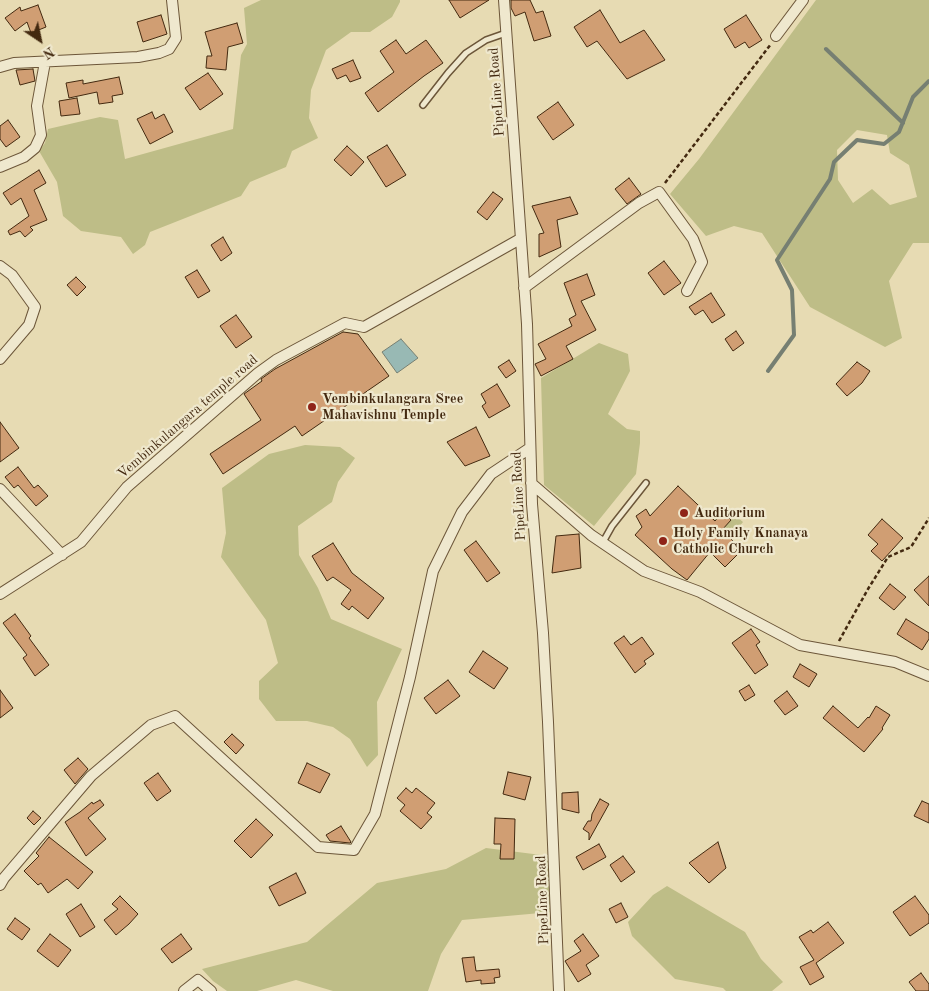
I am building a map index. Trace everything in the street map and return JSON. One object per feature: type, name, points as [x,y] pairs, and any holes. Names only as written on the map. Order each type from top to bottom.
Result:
[{"type":"street","points":[[0,67],[14,63],[138,57],[169,49],[176,38],[172,0]]},
{"type":"street","name":"PipeLine Road","points":[[504,0],[527,324],[531,483],[548,722],[560,991]]},
{"type":"street","points":[[776,36],[803,0]]},
{"type":"street","points":[[0,167],[24,157],[35,148],[40,135],[37,106],[45,62]]},
{"type":"street","points":[[524,288],[639,203],[659,192],[693,238],[702,262],[687,291]]},
{"type":"street","name":"Vembinkulangara temple road","points":[[0,594],[81,542],[128,488],[258,373],[276,360],[345,323],[364,327],[520,239]]},
{"type":"street","points":[[0,266],[12,274],[35,307],[29,325],[0,360]]},
{"type":"street","points":[[0,885],[91,776],[151,725],[174,716],[318,847],[354,850],[375,814],[410,677],[433,570],[462,512],[491,474],[530,448]]},
{"type":"street","points":[[531,483],[591,535],[644,571],[700,592],[800,645],[895,662],[929,676]]},
{"type":"street","points":[[0,489],[62,555]]},
{"type":"street","points":[[184,991],[198,980],[211,991]]},
{"type":"lane","points":[[423,105],[448,72],[466,53],[486,40],[506,33]]},
{"type":"lane","points":[[603,542],[612,526],[646,483]]},
{"type":"path","points":[[659,192],[776,36]]},
{"type":"path","points":[[834,651],[868,589],[888,558],[911,547],[929,518]]},
{"type":"shaded area","points":[[261,0],[400,0],[400,2],[392,17],[370,32],[351,32],[326,50],[311,90],[309,118],[318,138],[292,151],[286,167],[250,182],[241,196],[150,232],[145,245],[133,254],[121,237],[81,231],[63,216],[57,182],[39,151],[45,143],[48,129],[100,117],[118,120],[125,159],[233,129],[241,55],[247,44],[244,8]]},
{"type":"shaded area","points":[[816,0],[929,0],[929,243],[913,243],[889,281],[902,338],[885,347],[810,307],[762,233],[734,226],[706,236],[670,194],[699,159]],"holes":[[[857,130],[887,135],[890,153],[909,165],[917,197],[890,205],[872,189],[853,203],[838,180],[837,150]]]},
{"type":"shaded area","points":[[599,343],[628,354],[630,371],[608,414],[627,429],[640,431],[640,443],[636,474],[594,526],[544,485],[541,378]]},
{"type":"shaded area","points":[[305,445],[340,447],[355,458],[338,482],[332,502],[298,526],[299,555],[318,588],[331,619],[402,649],[377,702],[378,755],[367,767],[350,739],[333,727],[307,721],[276,721],[259,699],[259,681],[278,663],[266,620],[221,557],[226,533],[222,488],[269,454]]},
{"type":"shaded area","points":[[725,507],[743,522],[717,554],[699,538]]},
{"type":"shaded area","points":[[486,848],[549,856],[552,912],[462,920],[441,954],[428,991],[333,991],[296,980],[257,991],[227,991],[213,981],[202,969],[307,942],[377,883],[446,869]]},
{"type":"shaded area","points":[[667,886],[745,932],[761,959],[783,982],[772,991],[726,991],[723,988],[675,979],[632,936],[628,922],[653,895]]},
{"type":"water","points":[[401,339],[418,358],[397,373],[382,352]]},
{"type":"building","points":[[449,0],[489,0],[460,18]]},
{"type":"building","points":[[511,0],[530,0],[536,13],[543,11],[551,36],[534,41],[525,12],[515,16],[511,8]]},
{"type":"building","points":[[38,5],[46,27],[31,33],[27,22],[15,31],[5,18],[20,7],[21,11]]},
{"type":"building","points":[[600,10],[620,43],[644,30],[665,60],[627,79],[597,41],[587,47],[574,27]]},
{"type":"building","points":[[161,15],[167,34],[143,42],[137,22]]},
{"type":"building","points":[[746,15],[762,40],[749,48],[745,42],[735,48],[724,29]]},
{"type":"building","points":[[237,23],[243,43],[228,47],[226,70],[206,68],[207,56],[212,56],[205,32]]},
{"type":"building","points":[[396,40],[406,54],[426,40],[443,63],[378,112],[365,93],[394,72],[380,51]]},
{"type":"building","points":[[353,60],[361,78],[350,82],[346,75],[337,79],[332,69]]},
{"type":"building","points":[[33,69],[35,81],[20,85],[16,70]]},
{"type":"building","points":[[208,73],[223,94],[200,110],[185,88]]},
{"type":"building","points":[[119,77],[123,94],[112,96],[113,102],[99,104],[97,92],[69,98],[66,83],[83,80],[83,84]]},
{"type":"building","points":[[77,98],[80,114],[61,116],[59,101]]},
{"type":"building","points":[[558,102],[574,125],[553,140],[537,117]]},
{"type":"building","points":[[152,112],[155,119],[164,114],[173,132],[150,144],[137,119]]},
{"type":"building","points":[[8,120],[20,137],[6,147],[0,139],[0,126]]},
{"type":"building","points":[[387,145],[406,175],[386,187],[367,157]]},
{"type":"building","points":[[347,146],[364,162],[351,176],[334,160]]},
{"type":"building","points":[[39,170],[46,183],[34,190],[47,220],[30,227],[33,230],[25,237],[20,231],[10,235],[8,231],[29,216],[21,198],[11,205],[3,193]]},
{"type":"building","points":[[629,178],[641,194],[627,204],[615,189]]},
{"type":"building","points":[[493,192],[503,199],[487,220],[477,212]]},
{"type":"building","points":[[570,197],[578,214],[557,220],[561,247],[539,257],[539,234],[544,233],[532,206]]},
{"type":"building","points":[[223,237],[232,253],[221,261],[211,245]]},
{"type":"building","points":[[664,261],[681,283],[664,295],[648,273]]},
{"type":"building","points":[[197,270],[210,291],[198,298],[185,277]]},
{"type":"building","points":[[587,274],[595,295],[581,301],[596,330],[566,346],[573,359],[541,376],[535,364],[546,359],[538,344],[572,326],[569,319],[576,315],[564,283]]},
{"type":"building","points":[[76,277],[86,287],[77,296],[67,285]]},
{"type":"building","points":[[711,293],[725,315],[712,323],[703,310],[695,315],[689,307]]},
{"type":"building","points":[[236,315],[252,337],[236,348],[220,326]]},
{"type":"building","points":[[736,331],[744,343],[733,351],[725,339]]},
{"type":"building","name":"Vembinkulangara Sree Mahavishnu Temple","points":[[343,332],[358,334],[389,376],[302,436],[295,426],[223,474],[210,454],[261,420],[244,394],[275,369]]},
{"type":"building","points":[[509,360],[516,371],[506,378],[498,367]]},
{"type":"building","points":[[857,362],[870,371],[862,383],[847,396],[836,384]]},
{"type":"building","points":[[497,384],[510,406],[489,418],[482,406],[486,403],[481,394]]},
{"type":"building","points":[[0,422],[19,448],[0,462]]},
{"type":"building","points":[[476,427],[490,456],[465,466],[447,442]]},
{"type":"building","points":[[18,467],[34,488],[38,485],[48,496],[36,506],[18,485],[14,488],[5,477]]},
{"type":"building","points":[[678,486],[715,521],[723,512],[731,520],[722,530],[742,550],[725,567],[710,552],[687,580],[635,535],[642,527],[636,516],[646,509],[650,516]]},
{"type":"building","points":[[882,519],[903,538],[882,561],[871,551],[878,544],[868,535]]},
{"type":"building","points":[[579,534],[581,568],[552,573],[556,536]]},
{"type":"building","points":[[476,541],[500,573],[487,582],[464,550]]},
{"type":"building","points":[[333,543],[352,573],[384,598],[368,619],[352,606],[349,610],[341,604],[351,590],[333,577],[327,581],[312,556]]},
{"type":"building","points":[[929,576],[929,606],[914,590]]},
{"type":"building","points":[[890,584],[906,597],[894,610],[879,598]]},
{"type":"building","points":[[15,614],[31,636],[29,638],[49,665],[35,676],[23,658],[27,655],[3,623]]},
{"type":"building","points":[[906,619],[929,633],[929,639],[922,650],[897,634]]},
{"type":"building","points":[[751,629],[760,642],[756,645],[768,665],[755,674],[732,643]]},
{"type":"building","points":[[624,636],[631,645],[642,637],[654,654],[644,661],[646,664],[635,673],[614,643]]},
{"type":"building","points":[[483,651],[508,668],[494,689],[469,672]]},
{"type":"building","points":[[800,664],[817,674],[809,687],[793,677]]},
{"type":"building","points":[[448,680],[460,696],[436,714],[424,698]]},
{"type":"building","points":[[749,685],[755,695],[745,701],[739,691]]},
{"type":"building","points":[[0,690],[13,708],[0,718]]},
{"type":"building","points":[[787,691],[798,706],[785,715],[774,701]]},
{"type":"building","points":[[833,706],[858,728],[869,718],[876,706],[890,715],[883,729],[864,752],[823,718]]},
{"type":"building","points":[[232,734],[244,745],[236,754],[224,742]]},
{"type":"building","points":[[78,758],[88,769],[75,784],[64,770]]},
{"type":"building","points":[[307,763],[330,774],[320,793],[298,783]]},
{"type":"building","points":[[508,772],[531,777],[525,800],[503,794]]},
{"type":"building","points":[[158,773],[171,791],[157,801],[144,783]]},
{"type":"building","points":[[406,788],[412,793],[416,788],[435,803],[427,813],[432,817],[421,829],[400,811],[405,805],[397,798]]},
{"type":"building","points":[[578,792],[579,813],[562,809],[562,793]]},
{"type":"building","points":[[600,799],[609,804],[589,840],[589,833],[583,829],[588,821],[591,821],[592,814]]},
{"type":"building","points":[[100,800],[104,805],[88,818],[106,839],[86,856],[65,822],[92,802],[93,804]]},
{"type":"building","points":[[922,801],[929,804],[929,823],[914,816]]},
{"type":"building","points":[[33,811],[41,818],[34,825],[27,818]]},
{"type":"building","points":[[495,818],[515,819],[514,859],[500,859],[501,844],[494,844]]},
{"type":"building","points":[[256,819],[273,835],[251,858],[234,841]]},
{"type":"building","points":[[341,826],[350,843],[330,841],[326,835]]},
{"type":"building","points":[[49,837],[93,872],[78,889],[67,879],[48,893],[41,883],[38,885],[24,871],[39,856],[36,853]]},
{"type":"building","points":[[718,842],[726,868],[709,883],[689,863]]},
{"type":"building","points":[[599,844],[606,857],[583,870],[576,857]]},
{"type":"building","points":[[623,856],[635,872],[621,882],[610,865]]},
{"type":"building","points":[[296,873],[306,893],[279,906],[269,887]]},
{"type":"building","points":[[120,896],[138,914],[116,935],[104,920],[118,909],[112,904]]},
{"type":"building","points":[[915,896],[929,915],[929,923],[910,936],[893,912]]},
{"type":"building","points":[[621,903],[628,917],[616,923],[609,909]]},
{"type":"building","points":[[81,904],[95,927],[80,937],[66,914]]},
{"type":"building","points":[[15,918],[30,929],[22,940],[7,929]]},
{"type":"building","points":[[828,922],[844,943],[816,963],[824,977],[810,985],[800,967],[814,960],[799,937],[811,930],[813,933]]},
{"type":"building","points":[[50,934],[71,950],[58,967],[37,951]]},
{"type":"building","points":[[181,934],[192,949],[172,963],[161,949]]},
{"type":"building","points":[[583,934],[599,956],[586,965],[591,974],[578,982],[565,961],[581,951],[574,941]]},
{"type":"building","points":[[474,957],[476,971],[499,969],[500,977],[494,978],[495,983],[481,984],[481,980],[466,982],[462,958]]},
{"type":"building","points":[[921,973],[929,984],[929,991],[916,991],[909,982]]},
{"type":"waterway","points":[[826,49],[903,123]]},
{"type":"waterway","points":[[768,371],[794,335],[792,290],[777,260],[830,179],[834,162],[857,140],[884,144],[899,132],[913,97],[929,81]]},
{"type":"place","name":"Vembinkulangara Sree Mahavishnu Temple","points":[[312,407]]},
{"type":"place","name":"Auditorium","points":[[684,513]]},
{"type":"place","name":"Holy Family Knanaya Catholic Church","points":[[663,541]]}]
